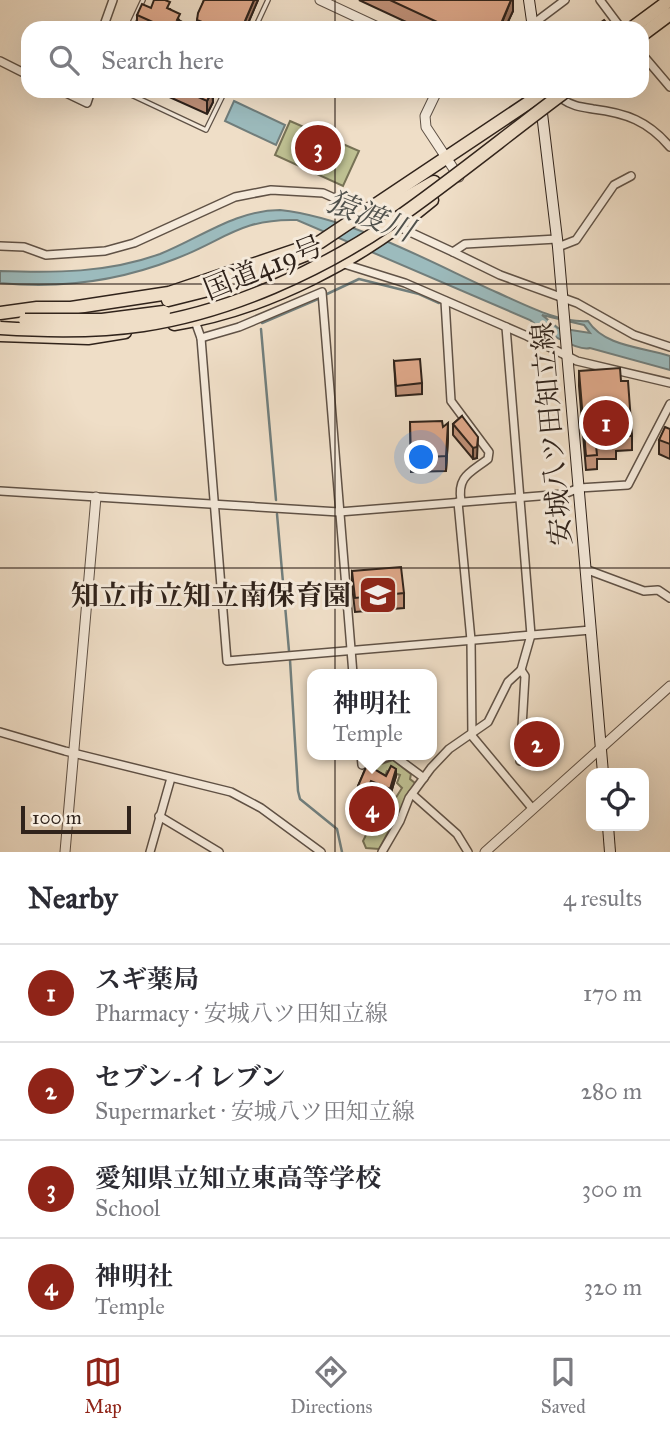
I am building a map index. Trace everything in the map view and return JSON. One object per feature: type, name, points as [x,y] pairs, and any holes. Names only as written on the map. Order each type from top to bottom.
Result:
[{"type":"highway","points":[[642,21],[670,0]]},
{"type":"highway","points":[[649,23],[670,7]]},
{"type":"highway","points":[[649,31],[670,14]]},
{"type":"highway","points":[[649,33],[670,20]]},
{"type":"highway","name":"国道419号","points":[[3,315],[37,307],[71,308],[169,293],[320,242],[534,98]]},
{"type":"highway","points":[[3,315],[60,321],[126,317],[223,297],[328,251],[556,98]]},
{"type":"highway","points":[[0,328],[74,331],[144,325],[216,307],[268,288],[392,221],[557,98]]},
{"type":"highway","name":"国道419号","points":[[0,335],[88,338],[195,321],[262,299],[345,260],[399,228],[558,98]]},
{"type":"highway","points":[[3,315],[89,312],[192,296],[228,286],[290,262],[434,182]]},
{"type":"main road","points":[[529,0],[532,21]]},
{"type":"main road","name":"安城八ツ田知立線","points":[[541,98],[558,243],[603,768]]},
{"type":"main road","points":[[608,831],[610,852]]},
{"type":"street","points":[[106,21],[113,0]]},
{"type":"street","points":[[320,0],[365,21]]},
{"type":"street","points":[[539,21],[565,0]]},
{"type":"street","points":[[600,0],[616,21]]},
{"type":"street","points":[[0,61],[21,72]]},
{"type":"street","points":[[649,62],[670,87]]},
{"type":"street","points":[[434,98],[425,116],[426,127],[459,177]]},
{"type":"street","points":[[565,98],[570,105],[626,113],[655,129],[670,147]]},
{"type":"street","points":[[453,252],[465,244],[558,243],[576,240],[614,186],[631,176]]},
{"type":"street","points":[[0,246],[24,247],[46,256],[105,251],[134,243],[235,197],[271,190],[323,193],[362,216]]},
{"type":"street","points":[[399,228],[500,275],[562,299],[634,335],[670,347]]},
{"type":"street","points":[[345,260],[506,327],[568,358],[670,383]]},
{"type":"street","points":[[201,338],[239,327],[322,292],[353,669]]},
{"type":"street","points":[[445,301],[451,401],[489,452],[488,459],[458,486],[471,640],[472,736],[532,808]]},
{"type":"street","points":[[195,321],[201,338],[227,661],[591,630]]},
{"type":"street","points":[[382,852],[412,794],[424,778],[449,749],[472,736],[488,722],[508,682],[521,670],[531,635],[506,327]]},
{"type":"street","points":[[0,491],[339,512],[565,494],[579,488],[628,485],[670,404]]},
{"type":"street","points":[[65,852],[96,497]]},
{"type":"street","points":[[585,569],[644,591],[658,590],[670,598]]},
{"type":"street","points":[[520,761],[525,676],[521,670]]},
{"type":"street","points":[[485,852],[601,745],[670,686]]},
{"type":"street","points":[[0,732],[241,795],[321,852]]},
{"type":"street","points":[[362,760],[362,765],[378,760]]},
{"type":"street","points":[[400,760],[424,778]]},
{"type":"street","points":[[150,852],[171,778]]},
{"type":"street","points":[[412,794],[457,834],[468,852]]},
{"type":"street","points":[[159,816],[219,852]]},
{"type":"lane","points":[[133,21],[143,0]]},
{"type":"lane","points":[[258,21],[268,0]]},
{"type":"lane","points":[[138,98],[206,130],[222,98]]},
{"type":"green space","points":[[290,121],[359,151],[343,186],[275,155]]},
{"type":"green space","points":[[393,760],[411,774],[410,779],[415,783],[379,849],[366,848],[363,841],[378,811],[395,799],[402,788],[397,783],[400,775],[387,771],[380,786],[367,769]]},
{"type":"water","points":[[234,101],[285,125],[276,145],[225,121]]},
{"type":"water","points":[[280,210],[307,215],[363,232],[541,312],[565,319],[588,321],[595,330],[614,341],[670,356],[670,370],[590,348],[577,347],[550,334],[530,320],[297,220],[278,220],[246,227],[154,267],[111,278],[45,285],[0,283],[0,271],[81,270],[140,260],[175,248],[233,220],[264,211]],"holes":[[[542,315],[584,325],[590,333],[558,328]]]},
{"type":"building","points":[[154,0],[170,2],[167,8],[180,14],[177,20],[179,21],[150,21],[137,15],[142,4],[151,8]]},
{"type":"building","points":[[204,0],[254,0],[245,21],[200,21],[197,20]]},
{"type":"building","points":[[390,0],[511,0],[502,21],[435,21]]},
{"type":"building","points":[[420,359],[422,383],[396,386],[394,361]]},
{"type":"building","points":[[620,368],[621,381],[628,381],[632,436],[616,436],[616,445],[596,445],[597,455],[586,456],[579,371]]},
{"type":"building","points":[[462,416],[478,437],[477,447],[473,448],[453,424]]},
{"type":"building","points":[[442,421],[443,427],[448,423],[446,456],[411,458],[410,422]]},
{"type":"building","points":[[665,427],[670,429],[670,444],[659,440]]},
{"type":"building","points":[[401,567],[404,593],[355,598],[352,571]]},
{"type":"building","points":[[528,722],[549,723],[545,745],[527,743]]},
{"type":"building","points":[[367,765],[386,776],[391,766],[396,769],[390,789],[371,781],[367,790],[358,786]]},
{"type":"waterway","points":[[327,294],[359,279],[419,294],[439,303]]},
{"type":"waterway","points":[[262,323],[318,299]]},
{"type":"waterway","points":[[261,329],[276,500]]},
{"type":"waterway","points":[[277,514],[289,651]]},
{"type":"waterway","points":[[290,660],[300,799],[337,829],[342,852]]},
{"type":"place","name":"愛知県立知立東高等学校","points":[[318,148]]},
{"type":"place","name":"スギ薬局","points":[[606,423]]},
{"type":"place","name":"知立市立知立南保育園","points":[[378,595]]},
{"type":"place","name":"セブン-イレブン","points":[[537,744]]},
{"type":"place","name":"神明社","points":[[372,809]]},
{"type":"water label","name":"猿渡川","points":[[370,216]]}]
